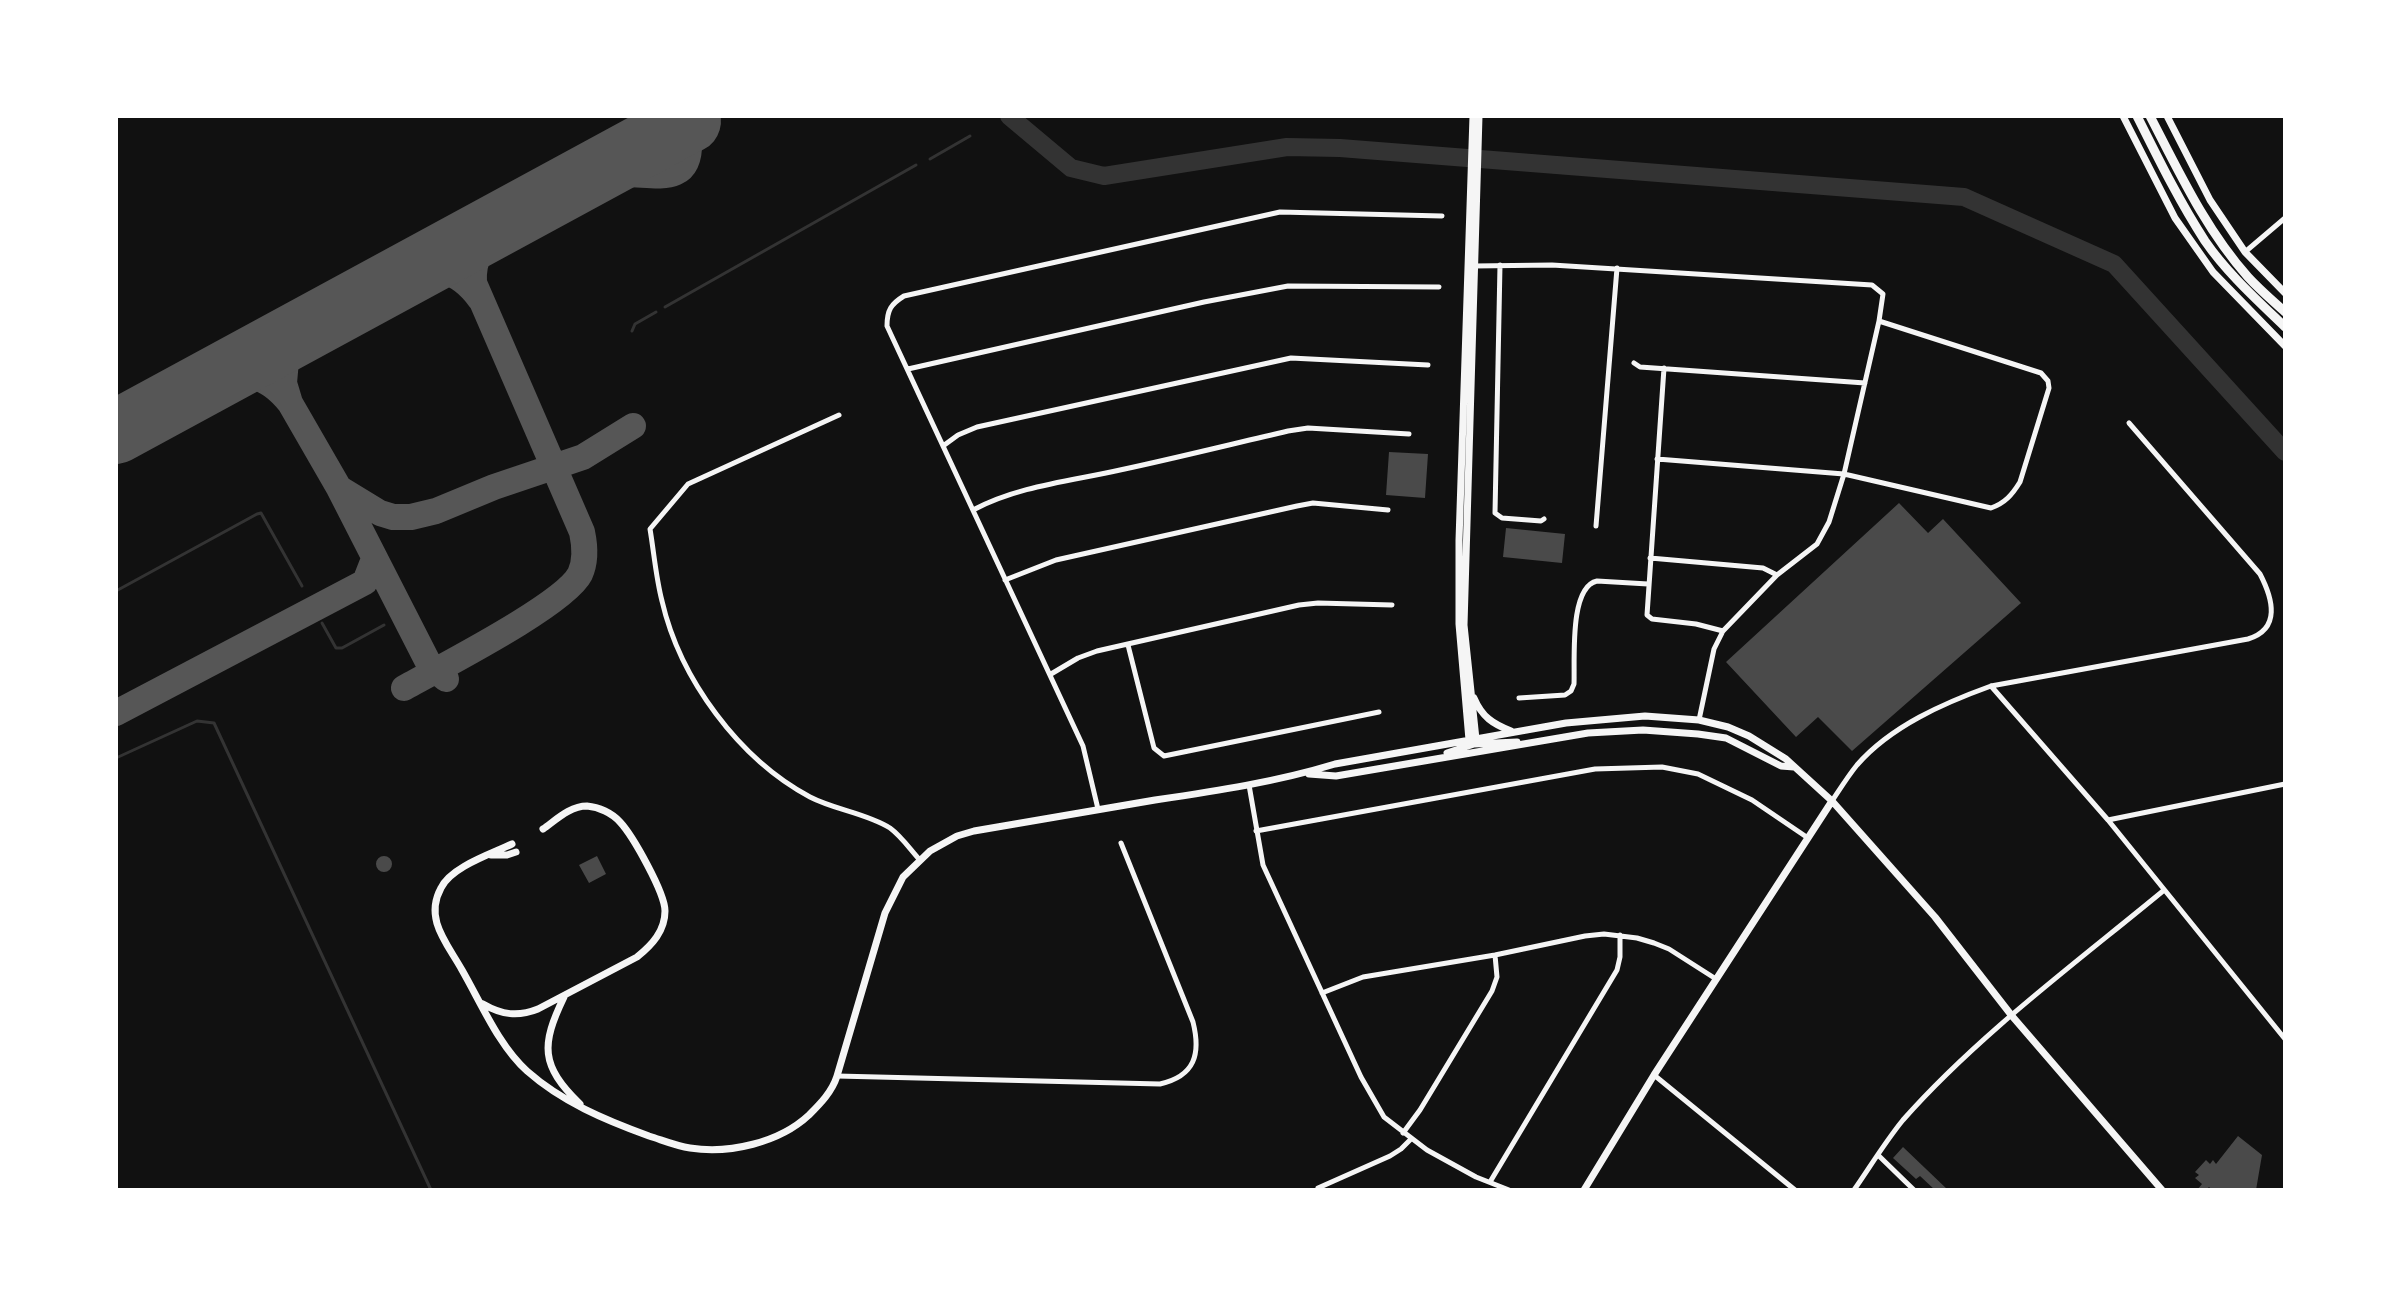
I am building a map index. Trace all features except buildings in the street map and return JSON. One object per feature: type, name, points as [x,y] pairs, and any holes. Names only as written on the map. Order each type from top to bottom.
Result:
[{"type":"highway","points":[[2137,116],[2193,210],[2249,278],[2285,312]]},
{"type":"highway","points":[[2150,116],[2206,242],[2225,267],[2285,327]]},
{"type":"street","points":[[1473,116],[1474,192]]},
{"type":"street","points":[[1473,741],[1464,625],[1474,192],[1479,116]]},
{"type":"street","points":[[2123,116],[2175,218],[2213,272],[2285,346]]},
{"type":"street","points":[[2167,116],[2210,200],[2245,252],[2285,293]]},
{"type":"street","points":[[1098,809],[1083,746],[887,326],[887,314],[892,303],[904,296],[1280,212],[1442,216]]},
{"type":"street","points":[[2245,252],[2285,218]]},
{"type":"street","points":[[1500,265],[1495,513],[1502,518],[1544,519]]},
{"type":"street","points":[[1472,266],[1617,268],[1872,285],[1883,294],[1844,474],[1829,522],[1817,544],[1777,575],[1723,631],[1714,649],[1699,720],[1692,727],[1675,732]]},
{"type":"street","points":[[1472,266],[1459,624],[1473,741]]},
{"type":"street","points":[[1596,526],[1617,268]]},
{"type":"street","points":[[908,369],[1288,286],[1439,287]]},
{"type":"street","points":[[1657,459],[1844,474],[1991,508],[2002,504],[2020,482],[2049,388],[2048,381],[2041,373],[1879,321]]},
{"type":"street","points":[[943,446],[977,427],[1291,358],[1428,365]]},
{"type":"street","points":[[1634,363],[1640,367],[1865,383]]},
{"type":"street","points":[[1664,368],[1647,615],[1652,619],[1696,624],[1723,631]]},
{"type":"street","points":[[839,415],[688,484],[650,529],[662,601],[672,635],[690,674],[707,703],[732,732],[787,784],[815,799],[890,828],[919,859]]},
{"type":"street","points":[[1584,1190],[1654,1075],[1832,801],[1857,765],[1889,738],[1958,698],[1991,686],[2261,636],[2268,629],[2271,622],[2267,587],[2250,562],[2129,423]]},
{"type":"street","points":[[973,510],[1019,492],[1288,431],[1308,428],[1409,434]]},
{"type":"street","points":[[1005,580],[1070,556],[1313,503],[1388,510]]},
{"type":"street","points":[[1650,558],[1763,568],[1777,575]]},
{"type":"street","points":[[1519,698],[1565,695],[1571,691],[1574,684],[1578,604],[1585,587],[1597,581],[1648,584]]},
{"type":"street","points":[[1051,674],[1097,651],[1309,603],[1392,605]]},
{"type":"street","points":[[1128,645],[1154,748],[1164,756],[1379,712]]},
{"type":"street","points":[[1991,686],[2108,820],[2285,1039]]},
{"type":"street","points":[[1471,689],[1479,709],[1490,722],[1514,732]]},
{"type":"street","points":[[1435,746],[1462,733],[1467,710]]},
{"type":"street","points":[[514,848],[488,855],[448,878],[436,899],[434,913],[441,937],[509,1053],[524,1069],[562,1098],[587,1111],[687,1148],[728,1149],[789,1130],[830,1092],[885,913],[903,877],[919,859],[957,836],[1249,785],[1335,764],[1566,723],[1645,716],[1699,720],[1749,736],[1786,759],[1832,801],[1935,917],[2012,1016],[2162,1190]]},
{"type":"street","points":[[1699,720],[1709,731],[1781,766],[1794,767]]},
{"type":"street","points":[[1303,774],[1336,776],[1602,733],[1643,730],[1726,738]]},
{"type":"street","points":[[1375,769],[1457,751],[1473,741],[1552,739]]},
{"type":"street","points":[[1256,831],[1595,769],[1662,767],[1698,774],[1752,800],[1808,838]]},
{"type":"street","points":[[2108,820],[2285,784]]},
{"type":"street","points":[[1249,785],[1263,865],[1384,1117],[1411,1139],[1463,1170],[1509,1190]]},
{"type":"street","points":[[481,1003],[503,1013],[529,1013],[637,957],[649,948],[659,934],[665,912],[661,890],[625,828],[615,817],[597,807],[574,808],[544,832]]},
{"type":"street","points":[[837,1076],[1160,1084],[1173,1081],[1187,1071],[1196,1056],[1197,1039],[1193,1022],[1121,843]]},
{"type":"street","points":[[1854,1190],[1900,1124],[1930,1090],[2012,1016],[2163,891]]},
{"type":"street","points":[[1490,1183],[1617,970],[1620,935]]},
{"type":"street","points":[[1322,993],[1363,977],[1585,936],[1637,938],[1669,949],[1716,979]]},
{"type":"street","points":[[1403,1133],[1492,991],[1497,977],[1495,955]]},
{"type":"street","points":[[564,997],[551,1024],[547,1052],[562,1086],[587,1111]]},
{"type":"street","points":[[1654,1075],[1795,1190]]},
{"type":"street","points":[[1318,1188],[1390,1156],[1411,1139]]},
{"type":"street","points":[[1878,1155],[1914,1190]]},
{"type":"waterway","points":[[1009,116],[1071,168],[1104,176],[1287,147],[1340,148],[1964,197],[2114,264],[2285,452]]},
{"type":"waterway","points":[[930,159],[970,136]]},
{"type":"waterway","points":[[665,307],[916,165]]},
{"type":"waterway","points":[[632,331],[635,324],[656,312]]},
{"type":"waterway","points":[[116,591],[261,513],[302,586]]},
{"type":"waterway","points":[[322,623],[336,648],[342,648],[384,625]]},
{"type":"waterway","points":[[116,758],[197,721],[214,723],[431,1190]]},
{"type":"taxiway","points":[[661,119],[677,124],[689,141],[688,156],[677,172],[658,176],[617,175],[573,183],[618,150],[645,125],[661,119]]},
{"type":"taxiway","points":[[404,688],[551,602],[580,574],[583,564],[582,532],[474,283],[480,250],[502,223]]},
{"type":"taxiway","points":[[397,279],[422,272],[443,272],[462,280],[480,299]]},
{"type":"taxiway","points":[[309,328],[286,360],[284,383],[290,403],[339,488],[430,666],[446,679]]},
{"type":"taxiway","points":[[199,386],[249,376],[269,383],[290,403]]},
{"type":"taxiway","points":[[339,488],[380,513],[411,517],[436,511],[494,487],[583,457],[633,426]]},
{"type":"taxiway","points":[[116,713],[365,582],[374,559]]},
{"type":"runway","points":[[116,432],[689,121]]}]
